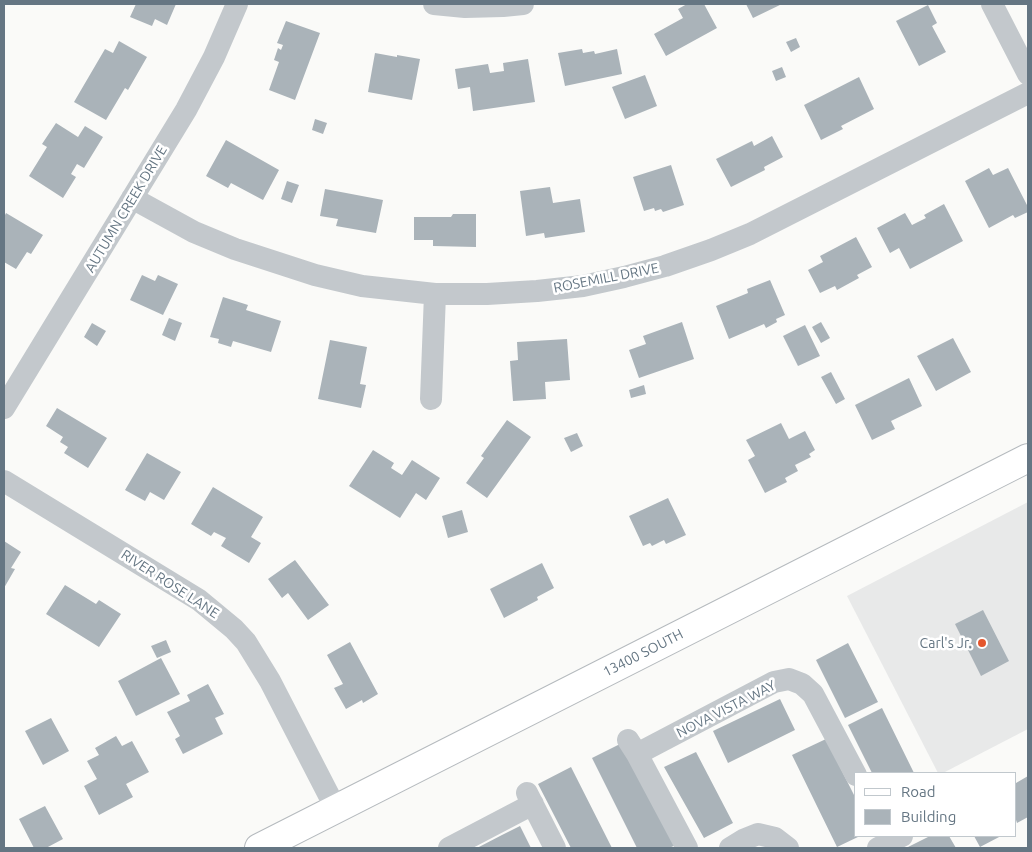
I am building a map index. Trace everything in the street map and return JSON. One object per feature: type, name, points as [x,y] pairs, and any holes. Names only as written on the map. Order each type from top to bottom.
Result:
[{"type":"main road","name":"13400 SOUTH","points":[[258,848],[1028,458]]},
{"type":"street","name":"AUTUMN CREEK DRIVE","points":[[4,408],[186,110],[214,57],[237,4]]},
{"type":"street","points":[[434,4],[465,7],[523,4]]},
{"type":"street","points":[[992,4],[1028,74]]},
{"type":"street","name":"ROSEMILL DRIVE","points":[[132,198],[194,232],[274,263],[315,276],[362,286],[435,294],[520,292],[583,286],[624,278],[665,266],[712,250],[750,234],[1028,92]]},
{"type":"street","points":[[431,399],[435,294]]},
{"type":"street","name":"RIVER ROSE LANE","points":[[4,480],[199,600],[234,628],[246,642],[270,681],[336,809]]},
{"type":"street","name":"NOVA VISTA WAY","points":[[688,848],[633,747],[774,682],[789,679],[802,684],[813,694],[854,772]]},
{"type":"street","points":[[449,848],[530,798],[555,848]]},
{"type":"street","points":[[730,848],[758,834],[776,838],[788,848]]},
{"type":"shaded area","points":[[1028,502],[1028,729],[945,772],[937,772],[847,596]]},
{"type":"building","points":[[136,4],[176,4],[167,25],[155,19],[152,26],[130,17]]},
{"type":"building","points":[[687,4],[704,4],[717,28],[666,56],[654,34],[683,18],[678,9]]},
{"type":"building","points":[[746,4],[782,4],[753,18]]},
{"type":"building","points":[[928,5],[937,23],[932,26],[946,52],[919,66],[896,21]]},
{"type":"building","points":[[286,21],[320,33],[295,100],[269,90],[279,62],[274,60],[278,48],[281,50],[283,45],[277,43]]},
{"type":"building","points":[[796,38],[800,47],[791,52],[786,42]]},
{"type":"building","points":[[119,41],[147,57],[128,90],[125,88],[106,120],[74,102],[105,49],[113,53]]},
{"type":"building","points":[[582,49],[583,53],[594,51],[595,54],[617,49],[622,74],[565,86],[558,53]]},
{"type":"building","points":[[375,53],[420,59],[412,100],[368,92]]},
{"type":"building","points":[[528,59],[535,102],[473,111],[470,87],[458,89],[455,69],[488,64],[490,73],[504,71],[503,63]]},
{"type":"building","points":[[782,67],[786,77],[776,81],[772,71]]},
{"type":"building","points":[[645,75],[657,106],[625,119],[612,87]]},
{"type":"building","points":[[859,77],[874,109],[841,126],[843,129],[821,140],[804,105]]},
{"type":"building","points":[[315,119],[327,123],[323,134],[312,130]]},
{"type":"building","points":[[56,123],[78,137],[85,126],[103,137],[84,168],[77,164],[71,174],[76,177],[63,198],[29,176],[47,147],[42,144]]},
{"type":"building","points":[[772,136],[783,157],[764,167],[765,170],[731,187],[716,159],[752,141],[754,146]]},
{"type":"building","points":[[226,140],[279,170],[263,200],[231,183],[228,188],[206,176]]},
{"type":"building","points":[[671,165],[684,205],[663,212],[661,209],[655,211],[654,208],[644,211],[633,177]]},
{"type":"building","points":[[989,168],[993,175],[1008,168],[1028,207],[1028,212],[1015,218],[1013,215],[989,228],[965,181]]},
{"type":"building","points":[[287,181],[299,185],[292,203],[281,199]]},
{"type":"building","points":[[550,187],[553,203],[580,199],[585,232],[545,238],[544,233],[526,236],[520,191]]},
{"type":"building","points":[[325,189],[383,200],[376,233],[336,226],[338,219],[320,216]]},
{"type":"building","points":[[944,204],[963,241],[910,269],[899,248],[890,253],[877,228],[905,213],[912,225],[926,218],[924,215]]},
{"type":"building","points":[[6,213],[43,235],[31,254],[27,252],[16,269],[4,262],[4,217]]},
{"type":"building","points":[[453,214],[476,214],[476,247],[433,246],[433,240],[414,240],[414,217],[451,217]]},
{"type":"building","points":[[856,237],[872,267],[857,275],[859,278],[837,290],[835,286],[820,293],[808,270],[823,262],[820,256]]},
{"type":"building","points":[[142,275],[155,281],[158,275],[178,284],[163,315],[130,300]]},
{"type":"building","points":[[770,280],[785,315],[776,319],[777,322],[766,328],[764,324],[729,339],[716,306],[748,293],[747,289]]},
{"type":"building","points":[[223,297],[248,305],[246,310],[281,321],[271,352],[233,341],[231,347],[218,343],[219,339],[210,337]]},
{"type":"building","points":[[169,318],[182,323],[175,341],[162,335]]},
{"type":"building","points":[[682,322],[694,359],[639,378],[629,350],[646,344],[643,336]]},
{"type":"building","points":[[821,322],[830,338],[821,343],[812,327]]},
{"type":"building","points":[[92,323],[106,331],[97,346],[84,337]]},
{"type":"building","points":[[805,325],[820,356],[798,366],[783,336]]},
{"type":"building","points":[[953,338],[971,372],[936,391],[917,356]]},
{"type":"building","points":[[567,339],[570,380],[545,382],[546,399],[513,401],[510,361],[518,360],[517,342]]},
{"type":"building","points":[[330,340],[367,347],[360,384],[366,385],[361,408],[318,399]]},
{"type":"building","points":[[831,372],[845,399],[836,404],[821,377]]},
{"type":"building","points":[[909,378],[922,406],[891,421],[895,429],[872,440],[855,405]]},
{"type":"building","points":[[644,385],[646,394],[631,398],[629,390]]},
{"type":"building","points":[[57,408],[107,438],[88,468],[64,453],[68,447],[60,442],[63,437],[46,426]]},
{"type":"building","points":[[507,420],[531,437],[487,498],[466,483],[484,458],[481,456]]},
{"type":"building","points":[[781,423],[789,439],[805,431],[815,450],[809,454],[811,457],[795,465],[798,471],[785,478],[787,482],[765,493],[748,460],[755,456],[746,440]]},
{"type":"building","points":[[577,433],[583,446],[571,452],[564,438]]},
{"type":"building","points":[[373,450],[394,463],[391,468],[402,475],[412,460],[440,478],[426,500],[416,493],[400,518],[349,486]]},
{"type":"building","points":[[147,453],[181,472],[164,500],[150,492],[145,501],[125,490]]},
{"type":"building","points":[[213,487],[263,517],[251,537],[261,543],[249,563],[221,546],[226,538],[214,532],[211,536],[191,524]]},
{"type":"building","points":[[668,498],[686,535],[666,544],[664,540],[652,546],[650,543],[643,546],[629,516]]},
{"type":"building","points":[[462,510],[468,532],[448,538],[442,516]]},
{"type":"building","points":[[4,541],[21,552],[11,568],[15,569],[4,588]]},
{"type":"building","points":[[295,560],[329,605],[308,620],[288,593],[282,598],[268,579]]},
{"type":"building","points":[[542,563],[554,588],[537,597],[538,600],[504,618],[490,589]]},
{"type":"building","points":[[65,585],[96,604],[99,600],[121,614],[99,647],[46,614]]},
{"type":"building","name":"Carl's Jr.","points":[[983,610],[1009,661],[981,676],[955,624]]},
{"type":"building","points":[[166,640],[171,652],[157,658],[151,646]]},
{"type":"building","points":[[350,642],[378,694],[363,703],[362,700],[346,709],[334,688],[343,684],[327,655]]},
{"type":"building","points":[[848,643],[878,702],[845,718],[816,660]]},
{"type":"building","points":[[161,658],[180,694],[136,716],[118,681]]},
{"type":"building","points":[[208,684],[224,714],[215,718],[223,734],[183,754],[175,739],[180,736],[167,712],[190,701],[187,695]]},
{"type":"building","points":[[780,699],[795,730],[728,763],[713,731]]},
{"type":"building","points":[[882,708],[914,772],[872,772],[848,725]]},
{"type":"building","points":[[51,718],[69,751],[43,765],[25,731]]},
{"type":"building","points":[[116,736],[122,746],[132,741],[149,772],[126,784],[133,797],[99,815],[84,786],[97,779],[87,761],[99,755],[95,748]]},
{"type":"building","points":[[826,739],[854,795],[854,837],[858,837],[837,847],[792,755]]},
{"type":"building","points":[[624,742],[676,845],[669,848],[637,848],[592,758]]},
{"type":"building","points":[[696,752],[733,823],[704,838],[664,767]]},
{"type":"building","points":[[571,767],[612,848],[571,848],[538,784]]},
{"type":"building","points":[[1028,776],[1028,817],[1017,823],[1017,782]]},
{"type":"building","points":[[45,806],[63,839],[46,848],[34,848],[19,819]]},
{"type":"building","points":[[520,826],[531,848],[477,848],[502,835]]},
{"type":"building","points":[[928,837],[950,837],[956,848],[906,848]]},
{"type":"building","points":[[975,837],[999,837],[980,847]]},
{"type":"place","name":"Carl's Jr.","points":[[982,643]]}]
